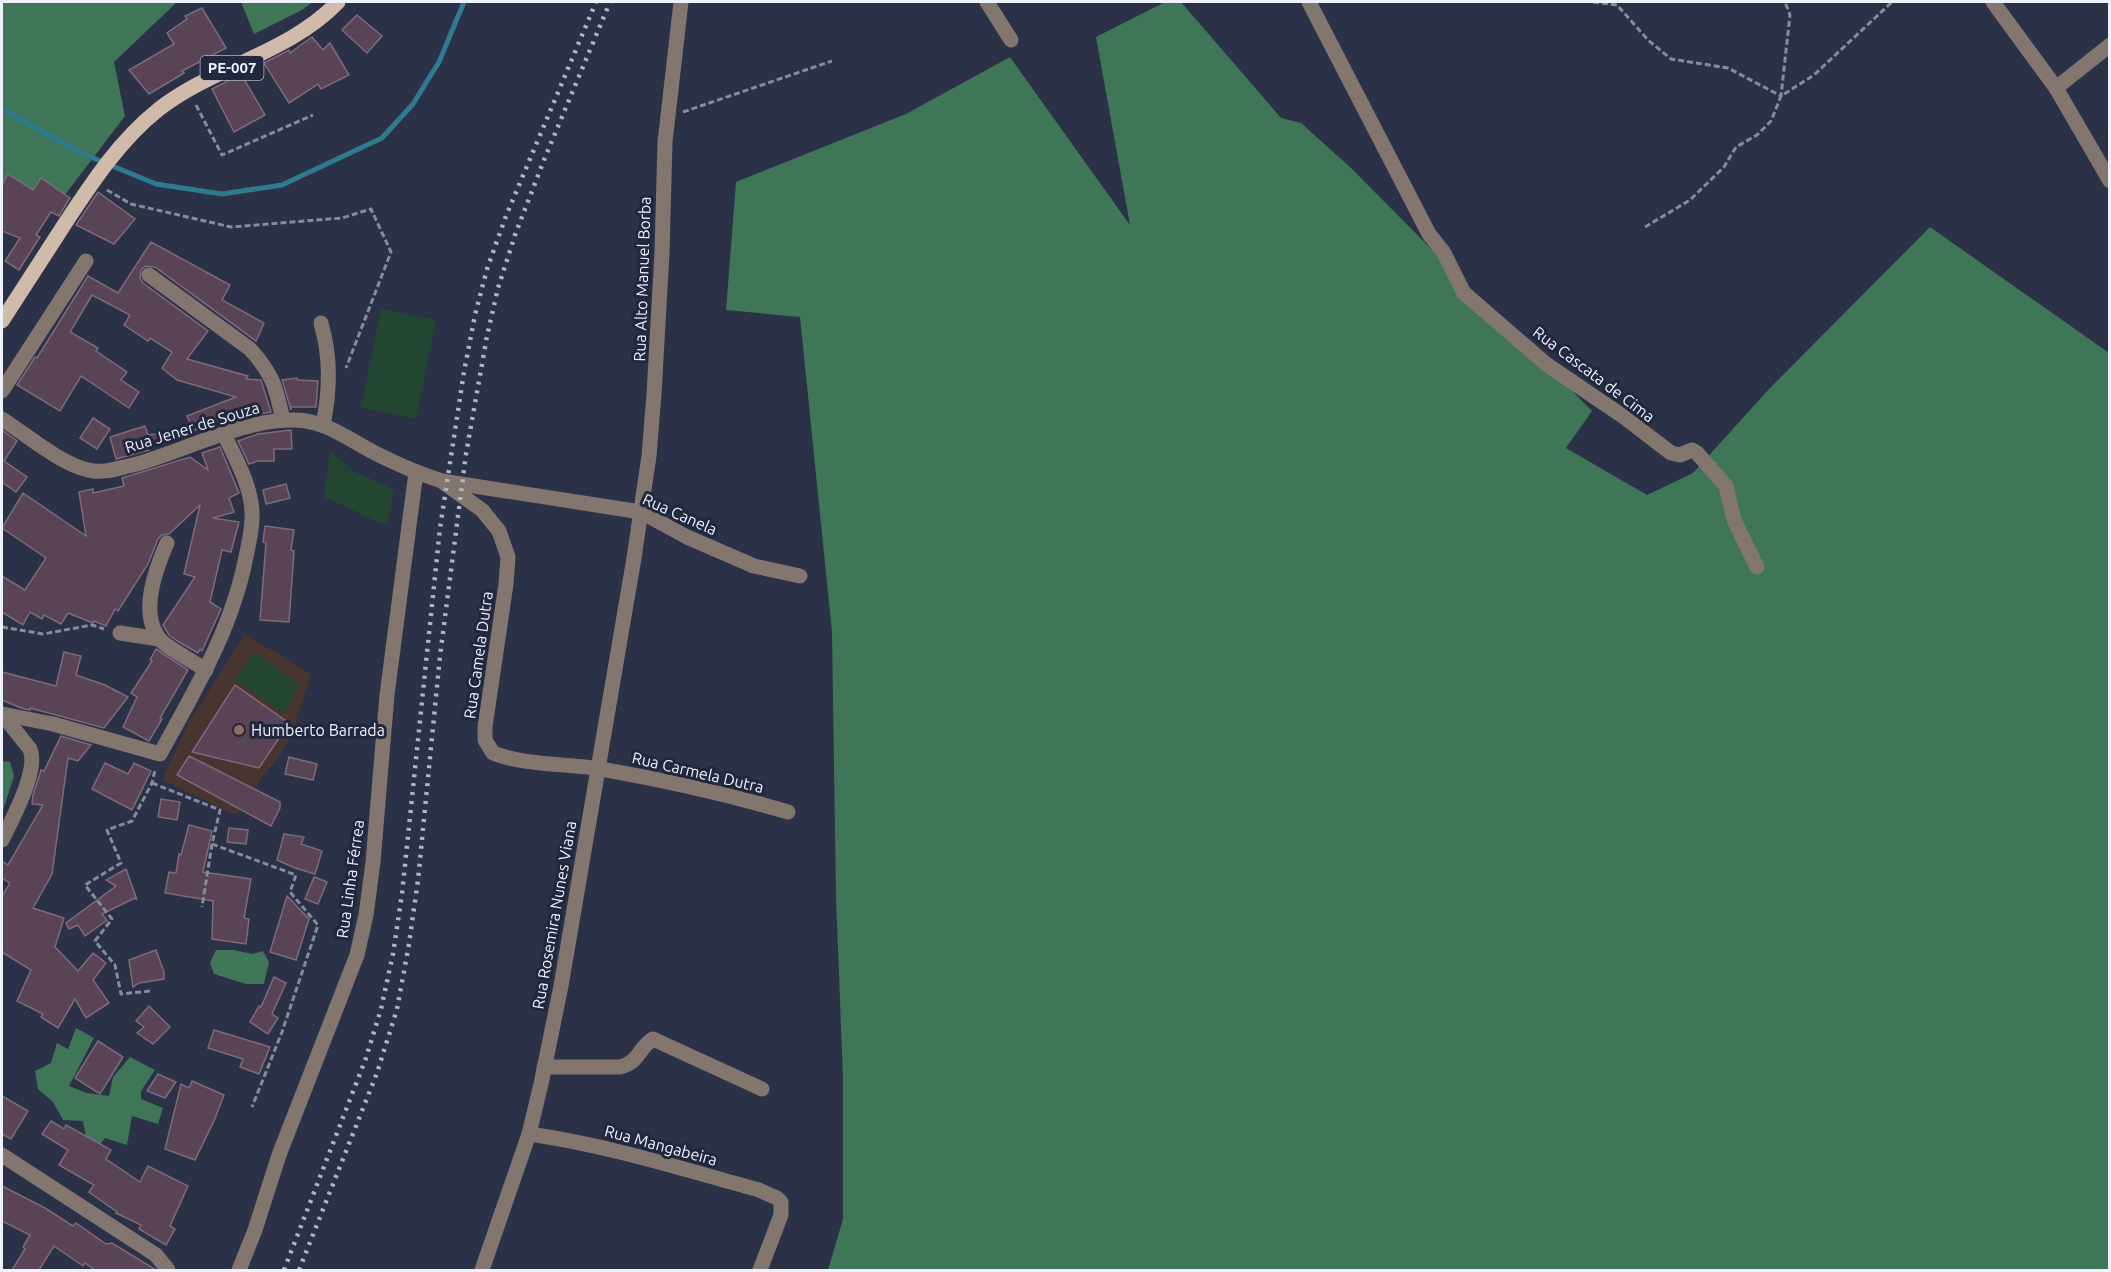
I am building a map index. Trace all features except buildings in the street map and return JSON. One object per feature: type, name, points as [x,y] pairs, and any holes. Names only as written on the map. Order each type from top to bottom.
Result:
[{"type":"main road","name":"PE-007","points":[[2,321],[95,178],[128,138],[159,109],[188,90],[303,32],[338,2]]},
{"type":"street","name":"Rua Alto Manuel Borba","points":[[634,558],[649,456],[656,372],[667,118],[681,2]]},
{"type":"street","points":[[987,2],[1011,40]]},
{"type":"street","name":"Rua Cascata de Cima","points":[[1309,2],[1429,234],[1444,253],[1464,293],[1546,364],[1624,417],[1658,445],[1671,453],[1680,455],[1692,450],[1697,453],[1726,486],[1734,520],[1757,567]]},
{"type":"street","points":[[1993,2],[2056,88],[2107,170]]},
{"type":"street","points":[[2056,88],[2109,45]]},
{"type":"street","points":[[2,392],[86,261]]},
{"type":"street","points":[[148,275],[250,349],[264,365],[275,383],[283,420]]},
{"type":"street","points":[[321,323],[327,343],[329,377],[323,425]]},
{"type":"street","name":"Rua Jener de Souza","points":[[2,419],[80,468],[101,472],[151,460],[224,434],[283,420],[308,420],[323,425],[416,472],[442,481],[471,486]]},
{"type":"street","points":[[2,714],[53,724],[160,754],[206,670],[228,621],[241,582],[251,531],[252,511],[246,483],[224,434]]},
{"type":"street","name":"Rua Linha Férrea","points":[[238,1270],[255,1230],[279,1155],[357,956],[366,915],[373,862],[387,695],[416,472]]},
{"type":"street","name":"Rua Camela Dutra","points":[[442,481],[482,510],[499,531],[508,556],[485,727],[485,740],[488,747],[492,753],[511,759],[598,769]]},
{"type":"street","name":"Rua Canela","points":[[471,486],[641,512],[687,537],[754,566],[800,576]]},
{"type":"street","points":[[159,639],[152,622],[151,588],[156,568],[167,543]]},
{"type":"street","name":"Rua Rosemira Nunes Viana","points":[[482,1270],[529,1134],[544,1066],[561,986],[634,558]]},
{"type":"street","points":[[120,633],[159,639],[206,670]]},
{"type":"street","points":[[2,714],[33,755],[30,774],[2,840]]},
{"type":"street","name":"Rua Carmela Dutra","points":[[598,769],[747,800],[788,812]]},
{"type":"street","points":[[544,1066],[628,1065],[634,1061],[647,1042],[653,1039],[762,1089]]},
{"type":"street","name":"Rua Mangabeira","points":[[529,1134],[581,1142],[630,1154],[759,1190],[777,1198],[781,1202],[781,1215],[760,1270]]},
{"type":"street","points":[[2,1155],[156,1255],[168,1270]]},
{"type":"path","points":[[1593,2],[1617,5],[1648,40],[1671,59],[1728,68],[1781,96]]},
{"type":"path","points":[[1645,227],[1689,200],[1724,168],[1736,147],[1757,135],[1771,121],[1781,96],[1790,15],[1785,2]]},
{"type":"path","points":[[1781,96],[1814,75],[1892,2]]},
{"type":"path","points":[[667,118],[832,61]]},
{"type":"path","points":[[188,90],[222,154],[313,116]]},
{"type":"path","points":[[95,178],[131,204],[231,227],[342,218],[371,209],[391,252],[344,374]]},
{"type":"path","points":[[2,627],[43,634],[92,625],[120,633]]},
{"type":"path","points":[[150,991],[121,994],[115,965],[94,940],[112,919],[86,885],[121,864],[107,830],[132,821],[152,783],[160,754]]},
{"type":"path","points":[[152,783],[220,810],[202,908]]},
{"type":"path","points":[[212,844],[296,875],[290,892],[318,924],[282,1032],[252,1107]]},
{"type":"shaded area","name":"Humberto Barrada","points":[[245,634],[311,674],[291,738],[236,815],[162,780],[189,722]]},
{"type":"green space","points":[[2,2],[177,2],[114,62],[125,116],[45,221],[38,225],[2,207]]},
{"type":"green space","points":[[241,2],[313,2],[254,34]]},
{"type":"green space","points":[[1165,2],[1181,2],[1281,118],[1301,123],[1351,168],[1592,411],[1566,448],[1647,495],[1693,473],[1770,388],[1930,227],[2109,353],[2109,1270],[828,1270],[843,1219],[843,1077],[836,898],[832,632],[800,317],[726,310],[736,182],[906,114],[1010,57],[1130,225],[1096,37]]},
{"type":"green space","points":[[381,309],[436,320],[416,419],[361,408]]},
{"type":"green space","points":[[330,451],[355,472],[394,489],[387,526],[324,497]]},
{"type":"green space","points":[[254,652],[300,685],[284,714],[235,680]]},
{"type":"green space","points":[[2,761],[10,762],[14,776],[2,814]]},
{"type":"green space","points":[[216,950],[233,950],[253,954],[263,951],[269,962],[264,984],[246,984],[214,974],[210,963]]},
{"type":"green space","points":[[76,1028],[94,1038],[69,1086],[87,1093],[109,1096],[113,1077],[130,1057],[155,1070],[141,1091],[141,1099],[163,1108],[158,1124],[132,1116],[127,1145],[105,1138],[99,1146],[86,1136],[83,1121],[63,1120],[53,1102],[38,1089],[35,1071],[51,1063],[57,1043],[68,1049]]},
{"type":"waterway","points":[[2,109],[81,153],[156,184],[222,194],[282,185],[382,138],[413,104],[439,62],[464,2]]},
{"type":"railway","points":[[284,1270],[366,1058],[381,1009],[393,954],[402,894],[440,528],[475,315],[487,269],[506,216],[596,2]]},
{"type":"railway","points":[[299,1270],[377,1073],[397,1009],[418,880],[440,656],[466,454],[498,288],[515,235],[544,160],[610,2]]},
{"type":"place","name":"Humberto Barrada","points":[[239,730]]}]
